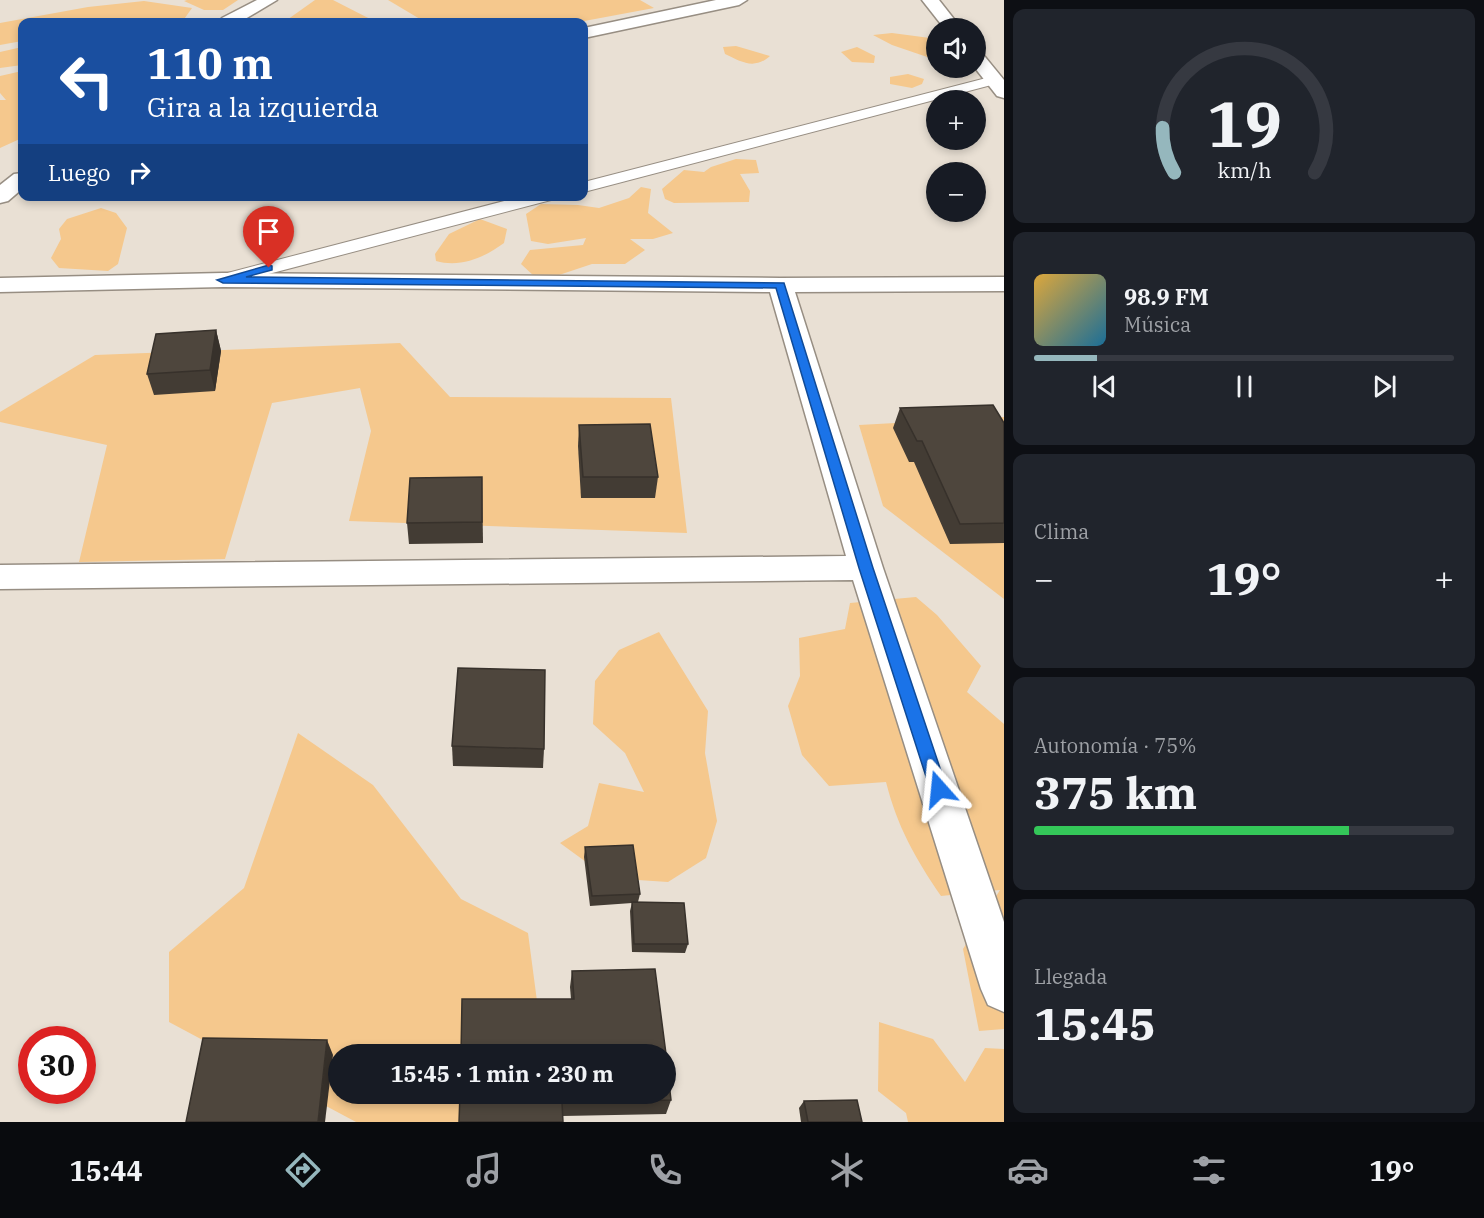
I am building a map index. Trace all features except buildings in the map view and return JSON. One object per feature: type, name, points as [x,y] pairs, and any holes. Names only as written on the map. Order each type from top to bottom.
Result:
[{"type":"street","points":[[235,18],[269,0]]},
{"type":"street","points":[[588,32],[739,0]]},
{"type":"street","points":[[930,0],[945,18]]},
{"type":"street","points":[[986,70],[999,86]]},
{"type":"street","points":[[0,196],[18,182]]},
{"type":"street","points":[[0,285],[223,280],[780,285],[1004,284]]},
{"type":"street","points":[[780,285],[866,568],[1004,989]]},
{"type":"street","points":[[0,577],[866,568]]},
{"type":"lane","points":[[588,186],[999,86]]},
{"type":"lane","points":[[223,280],[526,201]]},
{"type":"shaded area","points":[[238,0],[223,10],[204,10],[184,1]]},
{"type":"shaded area","points":[[315,0],[333,0],[368,18],[290,18]]},
{"type":"shaded area","points":[[388,0],[640,0],[654,8],[588,20],[588,18],[418,18]]},
{"type":"shaded area","points":[[144,1],[192,8],[185,18],[28,18],[88,7]]},
{"type":"shaded area","points":[[18,20],[18,42],[0,45],[0,23]]},
{"type":"shaded area","points":[[892,33],[926,37],[926,57],[892,45],[873,35]]},
{"type":"shaded area","points":[[736,46],[770,56],[759,63],[742,62],[725,54],[723,47]]},
{"type":"shaded area","points":[[857,47],[875,56],[874,63],[852,62],[841,52]]},
{"type":"shaded area","points":[[18,48],[18,66],[0,68],[0,52]]},
{"type":"shaded area","points":[[18,72],[18,140],[0,148],[0,100],[6,100],[0,93],[0,76]]},
{"type":"shaded area","points":[[908,74],[924,79],[922,84],[912,88],[890,84],[890,77]]},
{"type":"shaded area","points":[[736,159],[756,160],[759,173],[740,174],[750,191],[749,202],[674,203],[665,199],[662,189],[684,170],[704,172],[711,167]]},
{"type":"shaded area","points":[[641,187],[651,189],[648,213],[673,233],[653,239],[630,239],[645,250],[625,264],[592,264],[553,277],[534,276],[521,264],[530,250],[583,245],[586,238],[548,244],[531,241],[526,214],[541,204],[599,208],[629,198]]},
{"type":"shaded area","points":[[101,208],[116,213],[127,228],[118,264],[108,271],[59,268],[51,258],[61,239],[59,229],[67,219]]},
{"type":"shaded area","points":[[480,219],[507,229],[504,243],[472,260],[454,263],[436,261],[435,254],[449,234]]},
{"type":"shaded area","points":[[400,343],[450,397],[671,398],[687,533],[349,521],[371,431],[360,388],[272,403],[225,559],[79,562],[107,445],[0,422],[0,412],[95,355]]},
{"type":"shaded area","points":[[1004,417],[1004,599],[883,506],[859,425]]},
{"type":"shaded area","points":[[916,597],[937,615],[981,666],[967,692],[1004,724],[1004,1029],[979,1031],[963,949],[1000,890],[941,896],[908,841],[890,798],[886,782],[829,786],[802,755],[788,706],[800,676],[799,638],[845,629],[850,603]]},
{"type":"shaded area","points":[[659,632],[708,711],[705,753],[717,821],[706,858],[668,882],[608,878],[560,843],[588,826],[599,783],[644,792],[625,753],[593,724],[595,681],[619,650]]},
{"type":"shaded area","points":[[298,733],[373,785],[461,899],[528,933],[543,1044],[328,1044],[328,1104],[551,1104],[554,1122],[356,1122],[169,1022],[169,952],[244,888]]},
{"type":"shaded area","points":[[879,1022],[933,1039],[965,1082],[985,1048],[1004,1049],[1004,1122],[908,1122],[906,1113],[878,1091]]},
{"type":"route","points":[[269,268],[223,280],[780,285],[866,568],[939,789]]}]
